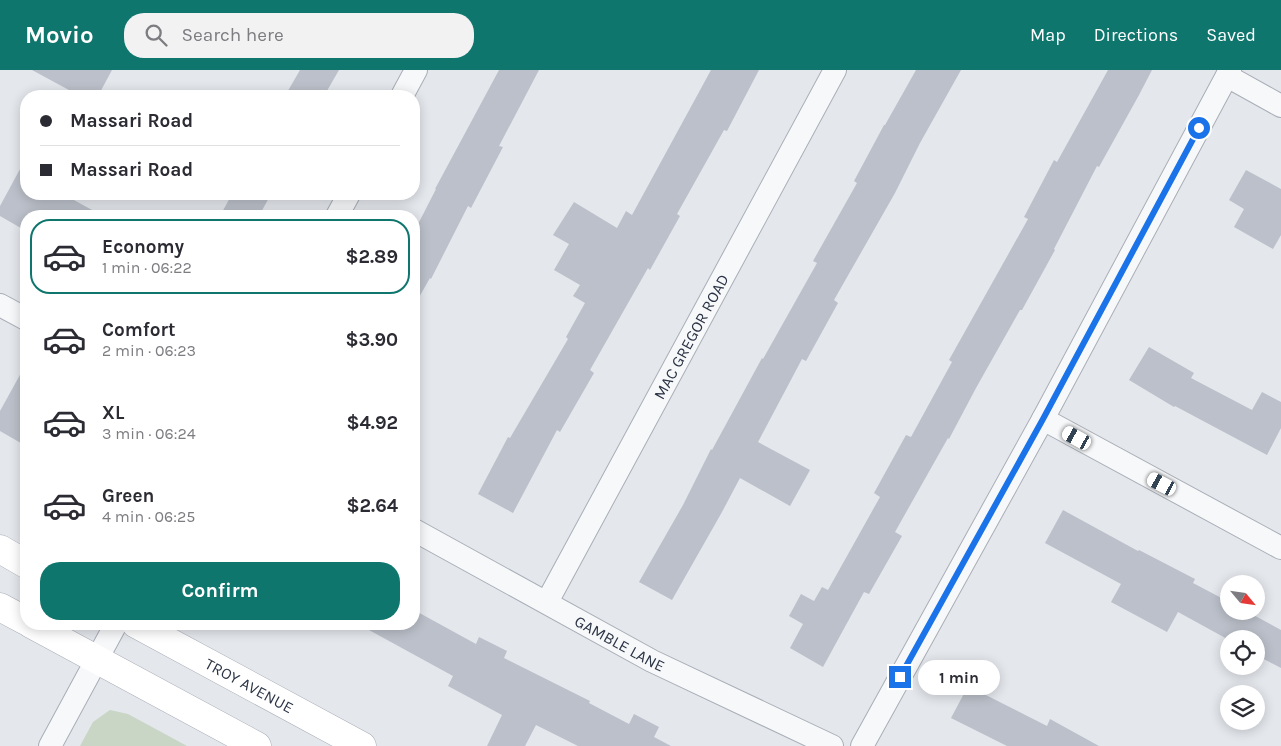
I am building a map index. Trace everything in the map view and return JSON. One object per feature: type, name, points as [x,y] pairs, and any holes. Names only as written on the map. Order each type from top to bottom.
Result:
[{"type":"main road","points":[[0,549],[20,561]]},
{"type":"main road","points":[[0,607],[20,618]]},
{"type":"main road","points":[[42,630],[257,746]]},
{"type":"main road","name":"TROY AVENUE","points":[[147,630],[362,746]]},
{"type":"street","points":[[405,90],[416,70]]},
{"type":"street","name":"MAC GREGOR ROAD","points":[[547,602],[835,70]]},
{"type":"street","points":[[862,746],[1043,419],[1228,73],[1281,106]]},
{"type":"street","points":[[0,305],[20,316]]},
{"type":"street","points":[[1043,419],[1281,548]]},
{"type":"street","name":"GAMBLE LANE","points":[[420,533],[652,660],[832,746]]},
{"type":"street","points":[[50,746],[113,630]]},
{"type":"green space","points":[[110,710],[128,714],[187,746],[80,746],[93,722]]},
{"type":"building","points":[[32,70],[112,70],[101,90],[69,90]]},
{"type":"building","points":[[300,70],[339,70],[327,90],[288,90]]},
{"type":"building","points":[[499,70],[539,70],[499,146],[503,147],[471,208],[468,206],[431,279],[420,296],[420,220]]},
{"type":"building","points":[[711,70],[759,70],[727,131],[724,130],[677,214],[680,216],[650,270],[648,268],[590,370],[594,373],[560,432],[557,430],[513,513],[478,494],[508,437],[510,438],[568,339],[566,337],[585,303],[573,296],[580,285],[554,270],[569,244],[553,235],[574,202],[617,228],[626,211],[632,215]]},
{"type":"building","points":[[916,70],[961,70],[920,143],[895,193],[834,300],[838,303],[806,361],[802,359],[758,442],[810,470],[790,506],[740,478],[672,600],[639,582],[683,505],[711,449],[817,263],[813,261],[857,183],[854,181]]},
{"type":"building","points":[[1108,70],[1152,70],[1099,167],[1097,166],[1055,250],[1022,310],[1020,310],[895,532],[902,536],[869,594],[864,592],[823,667],[790,648],[803,624],[789,616],[801,594],[814,601],[822,587],[828,590],[880,497],[874,493],[906,435],[911,437],[952,362],[949,360],[1028,219],[1024,217],[1054,160],[1057,162]]},
{"type":"building","points":[[20,169],[20,200],[74,200],[92,210],[20,210],[20,228],[0,216],[0,206]]},
{"type":"building","points":[[1246,170],[1281,189],[1281,235],[1273,249],[1234,227],[1244,209],[1229,200]]},
{"type":"building","points":[[229,200],[268,200],[262,210],[223,210]]},
{"type":"building","points":[[1149,347],[1194,373],[1191,378],[1252,410],[1262,392],[1281,402],[1281,428],[1267,455],[1174,407],[1129,380]]},
{"type":"building","points":[[20,375],[20,443],[0,431],[0,411]]},
{"type":"building","points":[[1063,510],[1138,551],[1195,579],[1193,583],[1220,597],[1220,620],[1263,620],[1281,630],[1281,668],[1265,660],[1265,630],[1220,630],[1220,635],[1178,612],[1167,632],[1111,602],[1121,584],[1045,543]]},
{"type":"building","points":[[420,613],[476,644],[479,637],[507,651],[504,658],[590,701],[589,703],[629,724],[634,714],[659,727],[654,737],[671,746],[578,746],[536,725],[525,746],[487,746],[502,715],[448,686],[453,676],[369,630],[420,630]]},
{"type":"building","points":[[968,686],[1047,726],[1050,719],[1099,746],[1007,746],[951,718]]},
{"type":"route","points":[[900,677],[1043,419],[1199,128]]}]
